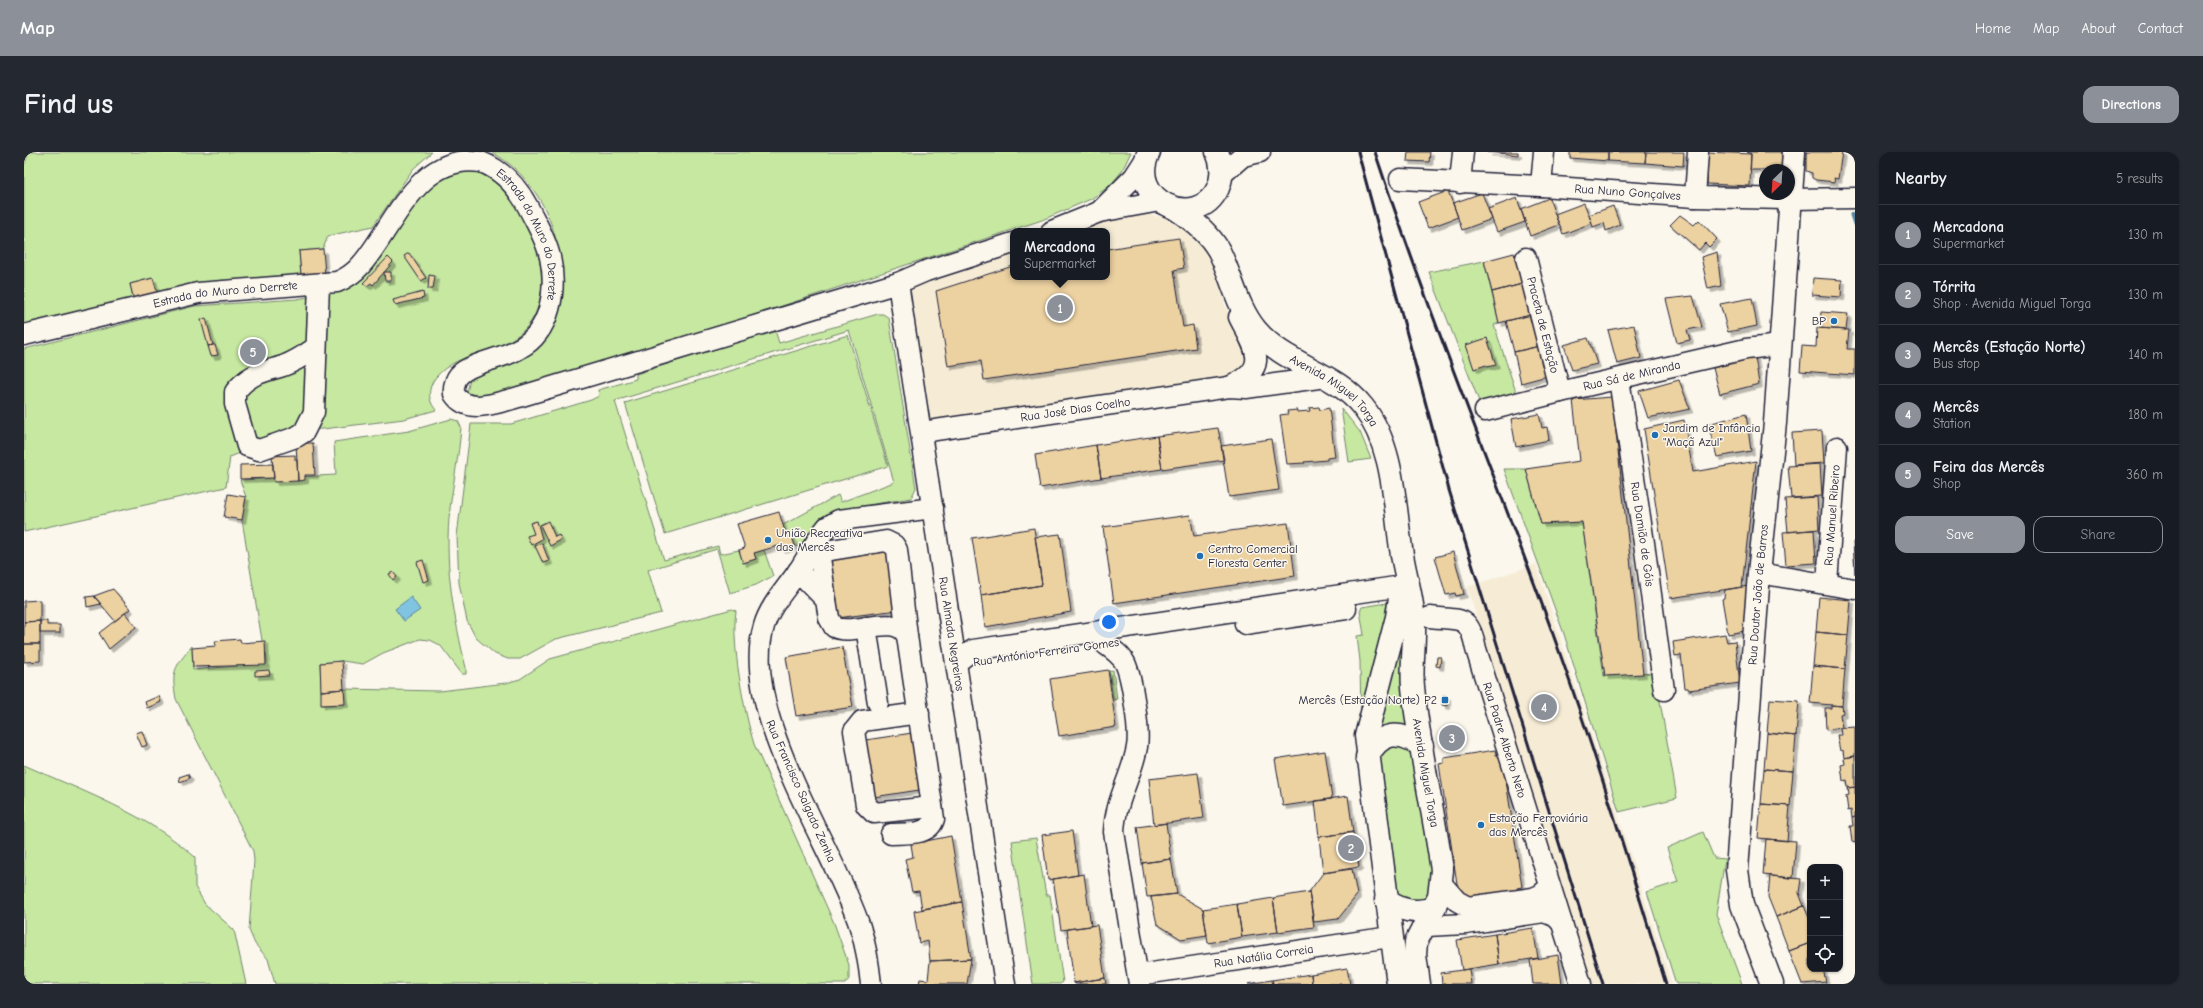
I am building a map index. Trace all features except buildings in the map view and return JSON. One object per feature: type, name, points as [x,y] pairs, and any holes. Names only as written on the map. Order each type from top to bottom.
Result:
[{"type":"street","name":"Avenida Miguel Torga","points":[[1217,152],[1222,169],[1213,207],[1214,226],[1218,250],[1250,323],[1262,337],[1290,359],[1326,377],[1346,391],[1362,406],[1373,422],[1381,440],[1390,476],[1414,622],[1413,686],[1440,858],[1442,884],[1430,916],[1416,942],[1415,955],[1419,984]]},
{"type":"street","points":[[1460,183],[1463,152]]},
{"type":"street","points":[[1541,186],[1544,152]]},
{"type":"street","points":[[1695,197],[1698,152]]},
{"type":"street","name":"Rua Doutor João de Barros","points":[[1793,164],[1794,152]]},
{"type":"street","points":[[1059,228],[1099,212],[1168,205],[1190,209],[1200,206],[1243,153]]},
{"type":"street","name":"Avenida Miguel Torga","points":[[1147,156],[1144,173],[1146,184],[1152,194],[1204,231],[1218,250]]},
{"type":"street","points":[[1099,212],[1134,177],[1147,156]]},
{"type":"street","name":"Estrada do Muro do Derrete","points":[[24,335],[198,292],[319,285],[337,282],[347,277],[362,264],[404,199],[429,169],[448,160],[464,158],[480,162],[493,168],[519,190],[544,240],[553,275],[553,291],[545,320],[533,338],[510,354],[471,367],[458,376],[455,382],[454,394],[462,403],[479,407],[512,400],[898,283]]},
{"type":"street","name":"Rua Nuno Gonçalves","points":[[1400,179],[1541,186],[1695,197],[1759,198]]},
{"type":"street","name":"Rua Nuno Gonçalves","points":[[1795,199],[1855,198]]},
{"type":"street","name":"Rua Doutor João de Barros","points":[[1772,984],[1742,905],[1736,870],[1759,573],[1775,424],[1791,200]]},
{"type":"street","points":[[898,283],[926,271],[1010,244]]},
{"type":"street","name":"Praceta de Estação","points":[[1526,258],[1560,392]]},
{"type":"street","name":"Rua Almada Negreiros","points":[[898,283],[922,432],[1005,984]]},
{"type":"street","points":[[315,348],[283,366],[256,373],[245,380],[235,392],[235,404],[247,446],[259,450],[296,437],[307,428],[314,412],[315,348],[319,285]]},
{"type":"street","name":"Rua José Dias Coelho","points":[[1229,387],[1248,377],[1254,371],[1257,356],[1235,308],[1234,288]]},
{"type":"street","name":"Rua Sá de Miranda","points":[[1485,411],[1560,392],[1746,350],[1780,345]]},
{"type":"street","name":"Rua José Dias Coelho","points":[[922,432],[1229,387],[1246,388],[1326,377]]},
{"type":"street","name":"Rua Damião de Góis","points":[[1618,379],[1643,536],[1664,690]]},
{"type":"street","name":"Rua Manuel Ribeiro","points":[[1827,583],[1837,447]]},
{"type":"street","name":"Rua Francisco Salgado Zenha","points":[[871,984],[860,927],[773,732],[763,696],[760,656],[764,626],[775,604],[824,531],[835,522],[933,508]]},
{"type":"street","points":[[891,834],[925,831],[929,828],[934,819],[897,550],[894,545],[886,542],[825,551],[820,558],[829,618],[834,627],[844,630],[890,625],[903,630],[908,636]]},
{"type":"street","name":"Avenida Miguel Torga","points":[[1398,984],[1390,937],[1366,736],[1397,617],[1402,586],[1402,556]]},
{"type":"street","points":[[798,571],[826,600]]},
{"type":"street","points":[[1759,573],[1827,583],[1855,589]]},
{"type":"street","name":"Rua António Ferreira Gomes","points":[[957,662],[975,664],[1104,638],[1402,586]]},
{"type":"street","name":"Rua António Ferreira Gomes","points":[[1104,638],[1346,609]]},
{"type":"street","name":"Rua Padre Alberto Neto","points":[[1430,617],[1453,618],[1466,624],[1472,632],[1478,657],[1581,984]]},
{"type":"street","points":[[866,627],[878,703]]},
{"type":"street","points":[[1104,638],[1128,669],[1136,720],[1137,745],[1119,800],[1114,832],[1138,979]]},
{"type":"street","points":[[919,713],[862,721],[854,731],[866,805],[874,813],[932,807]]},
{"type":"street","points":[[1368,757],[1376,744],[1388,736],[1398,735],[1407,737],[1422,746]]},
{"type":"street","points":[[1442,884],[1457,901],[1468,907],[1533,898],[1540,895],[1550,887]]},
{"type":"street","points":[[1386,900],[1406,911],[1426,911],[1430,916],[1466,924],[1544,912],[1556,917],[1562,923]]},
{"type":"street","name":"Rua Natália Correia","points":[[1138,979],[1390,937]]},
{"type":"shaded area","points":[[1122,211],[1163,217],[1200,238],[1218,266],[1225,305],[1248,352],[1248,367],[1235,381],[931,423],[908,287],[1010,250],[1010,280],[1110,280],[1110,228],[1073,228]]},
{"type":"shaded area","points":[[1536,564],[1672,984],[1590,984],[1551,851],[1467,587]]},
{"type":"green space","points":[[29,152],[432,152],[413,169],[373,226],[328,236],[323,249],[299,251],[301,275],[158,295],[152,278],[130,284],[134,301],[24,327],[24,166]]},
{"type":"green space","points":[[491,152],[1131,152],[1122,171],[1111,185],[1091,199],[1042,220],[1018,228],[1010,228],[1010,231],[779,307],[507,393],[479,398],[469,396],[467,392],[470,380],[518,360],[527,355],[543,342],[552,328],[558,311],[561,292],[559,252],[548,215],[536,193],[525,179],[506,161]]},
{"type":"green space","points":[[470,168],[490,176],[505,191],[518,208],[536,248],[541,270],[541,291],[537,311],[526,328],[505,343],[468,356],[456,362],[445,368],[436,377],[431,385],[430,398],[436,410],[404,419],[323,429],[297,430],[230,457],[226,487],[24,532],[24,349],[195,306],[297,299],[340,291],[427,184]]},
{"type":"green space","points":[[1484,261],[1499,323],[1494,325],[1517,395],[1480,404],[1429,272]]},
{"type":"green space","points":[[878,314],[883,314],[889,318],[916,488],[911,498],[831,511],[819,519],[800,547],[795,546],[791,533],[786,535],[783,525],[838,495],[841,502],[894,482],[849,330],[615,401],[664,560],[718,546],[720,554],[739,550],[743,563],[756,559],[754,553],[764,550],[773,576],[756,585],[730,593],[717,549],[648,570],[661,613],[556,639],[520,659],[508,659],[495,654],[476,638],[467,621],[459,583],[457,536],[471,424],[511,424],[591,400],[599,396],[598,390],[636,379],[636,374],[775,330],[779,343]]},
{"type":"green space","points":[[848,335],[888,466],[665,534],[625,403]]},
{"type":"green space","points":[[1341,408],[1360,432],[1371,459],[1349,462]]},
{"type":"green space","points":[[451,419],[458,421],[461,427],[449,518],[449,575],[454,612],[466,674],[462,674],[440,645],[430,640],[420,639],[383,653],[363,664],[342,661],[320,663],[322,705],[344,704],[344,689],[440,691],[506,683],[520,679],[550,659],[732,609],[736,611],[735,641],[739,678],[754,744],[834,923],[849,965],[849,979],[845,984],[275,984],[268,959],[255,944],[249,930],[254,861],[253,851],[176,699],[174,682],[175,670],[192,646],[193,670],[267,663],[242,520],[246,497],[240,480],[336,475],[334,442],[409,431]]},
{"type":"green space","points":[[1504,469],[1526,469],[1541,524],[1582,522],[1604,676],[1655,673],[1677,798],[1619,812],[1564,634]]},
{"type":"green space","points":[[1387,603],[1385,613],[1391,616],[1361,721],[1360,661],[1357,636],[1364,635],[1360,611],[1362,607]]},
{"type":"green space","points":[[1403,620],[1413,728],[1372,731]]},
{"type":"green space","points":[[1113,670],[1117,699],[1113,700],[1109,671]]},
{"type":"green space","points":[[1389,744],[1414,750],[1437,870],[1430,898],[1415,905],[1394,894],[1377,753]]},
{"type":"green space","points":[[24,765],[91,794],[135,816],[156,828],[195,857],[195,887],[205,904],[234,930],[246,984],[24,984]]},
{"type":"green space","points":[[1703,832],[1714,858],[1725,859],[1716,914],[1742,984],[1676,984],[1647,892],[1678,882],[1667,848]]},
{"type":"green space","points":[[1036,838],[1046,895],[1050,895],[1063,982],[1060,984],[1033,984],[1012,841]]},
{"type":"water","points":[[411,597],[420,610],[404,621],[395,609]]},
{"type":"waterway","points":[[1852,215],[1855,224]]},
{"type":"railway","points":[[1358,152],[1449,490],[1603,984]]},
{"type":"railway","points":[[1375,152],[1438,331],[1566,670],[1610,804],[1666,984]]},
{"type":"place","name":"Mercadona","points":[[1060,308]]},
{"type":"place","name":"BP","points":[[1834,321]]},
{"type":"place","name":"Feira das Mercês","points":[[253,352]]},
{"type":"place","name":"Jardim de Infância \"Maçã Azul\"","points":[[1655,435]]},
{"type":"place","name":"União Recreativa das Mercês","points":[[768,540]]},
{"type":"place","name":"Centro Comercial Floresta Center","points":[[1200,556]]},
{"type":"place","name":"Mercês (Estação Norte) P2","points":[[1445,700]]},
{"type":"place","name":"Mercês","points":[[1544,707]]},
{"type":"place","name":"Mercês (Estação Norte)","points":[[1452,738]]},
{"type":"place","name":"Estação Ferroviária das Mercês","points":[[1481,825]]},
{"type":"place","name":"Tórrita","points":[[1351,848]]}]
